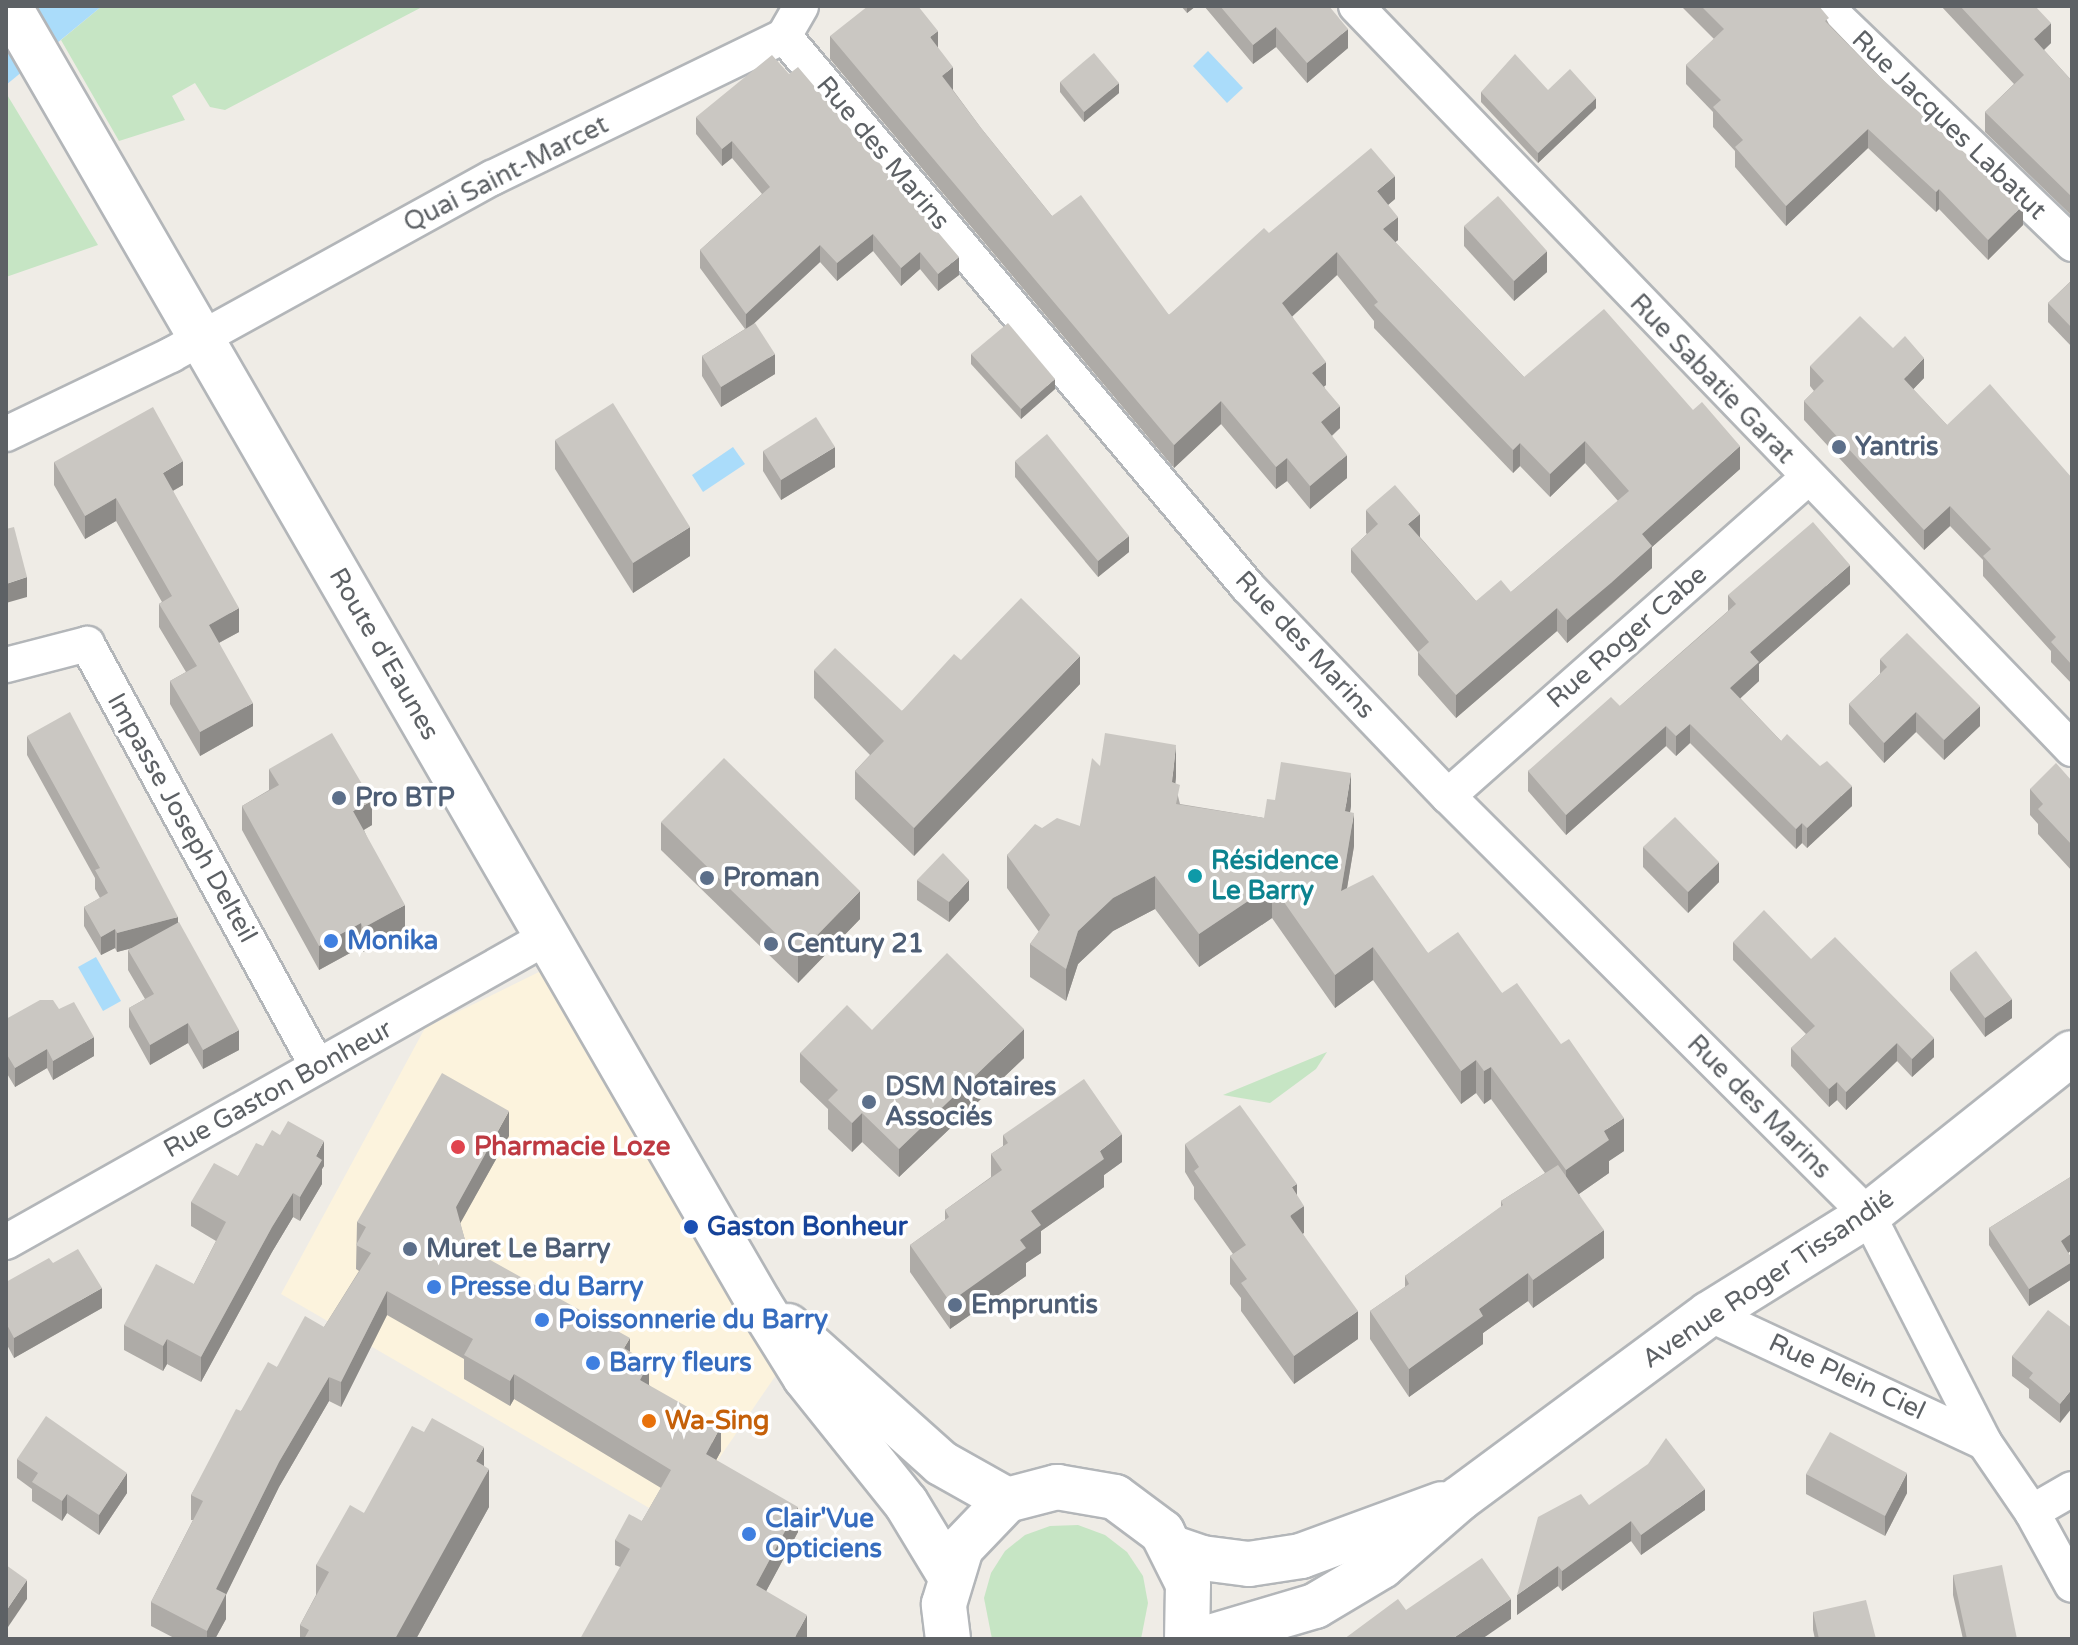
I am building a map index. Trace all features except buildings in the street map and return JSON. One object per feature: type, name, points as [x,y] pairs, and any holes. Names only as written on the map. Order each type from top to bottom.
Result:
[{"type":"main road","name":"Route d'Eaunes","points":[[9,6],[151,258],[202,335],[759,1303],[805,1377],[906,1503],[949,1574]]},
{"type":"main road","name":"Avenue Roger Tissandié","points":[[1203,1639],[1315,1606],[1382,1566],[1459,1499],[1709,1314],[1868,1215],[2072,1053]]},
{"type":"main road","name":"Route d'Eaunes","points":[[759,1303],[829,1358],[868,1402],[941,1463],[1007,1500]]},
{"type":"main road","points":[[948,1639],[944,1604],[949,1574],[978,1524],[1007,1500],[1057,1487],[1101,1492],[1141,1512],[1173,1548],[1188,1584],[1187,1639]]},
{"type":"main road","name":"Avenue Roger Tissandié","points":[[1173,1548],[1249,1564],[1301,1556],[1459,1499]]},
{"type":"street","points":[[784,36],[801,6]]},
{"type":"street","name":"Rue Sabatie Garat","points":[[1356,6],[1807,478],[2072,749]]},
{"type":"street","name":"Rue Jacques Labatut","points":[[1825,6],[2072,244]]},
{"type":"street","name":"Quai Saint-Marcet","points":[[6,434],[202,335],[492,178],[784,36]]},
{"type":"street","name":"Rue des Marins","points":[[784,36],[1248,587],[1448,796],[1868,1215]]},
{"type":"street","name":"Rue Roger Cabe","points":[[1448,796],[1807,478]]},
{"type":"street","name":"Impasse Joseph Delteil","points":[[6,665],[87,644],[317,1066]]},
{"type":"street","name":"Rue Gaston Bonheur","points":[[6,1242],[549,936]]},
{"type":"street","name":"Rue Plein Ciel","points":[[1868,1215],[1984,1442],[2032,1512],[2072,1585]]},
{"type":"street","name":"Rue Plein Ciel","points":[[1709,1314],[1984,1442]]},
{"type":"street","points":[[2032,1512],[2072,1489]]},
{"type":"shaded area","points":[[551,966],[776,1375],[675,1523],[281,1294],[425,1028]]},
{"type":"green space","points":[[102,6],[424,6],[225,110],[210,107],[195,83],[172,96],[185,120],[119,141],[61,40]]},
{"type":"green space","points":[[6,93],[98,245],[6,277]]},
{"type":"green space","points":[[1327,1052],[1316,1069],[1270,1103],[1223,1095]]},
{"type":"green space","points":[[1078,1525],[1105,1535],[1127,1552],[1143,1576],[1148,1603],[1141,1639],[992,1639],[984,1598],[991,1573],[1005,1551],[1025,1535],[1050,1526]]},
{"type":"water","points":[[6,6],[102,6],[6,85]]},
{"type":"water","points":[[1208,51],[1243,88],[1227,103],[1193,66]]},
{"type":"water","points":[[733,447],[745,464],[703,492],[692,475]]},
{"type":"water","points":[[96,957],[121,1001],[103,1011],[78,967]]},
{"type":"place","name":"Yantris","points":[[1839,447]]},
{"type":"place","name":"Pro BTP","points":[[339,798]]},
{"type":"place","name":"Résidence Le Barry","points":[[1195,876]]},
{"type":"place","name":"Proman","points":[[707,878]]},
{"type":"place","name":"Monika","points":[[331,941]]},
{"type":"place","name":"Century 21","points":[[771,944]]},
{"type":"place","name":"DSM Notaires Associés","points":[[869,1102]]},
{"type":"place","name":"Pharmacie Loze","points":[[458,1147]]},
{"type":"place","name":"Gaston Bonheur","points":[[691,1227]]},
{"type":"place","name":"Muret Le Barry","points":[[410,1249]]},
{"type":"place","name":"Presse du Barry","points":[[434,1287]]},
{"type":"place","name":"Empruntis","points":[[955,1305]]},
{"type":"place","name":"Poissonnerie du Barry","points":[[542,1320]]},
{"type":"place","name":"Barry fleurs","points":[[593,1363]]},
{"type":"place","name":"Wa-Sing","points":[[649,1421]]},
{"type":"place","name":"Clair'Vue Opticiens","points":[[749,1534]]}]
